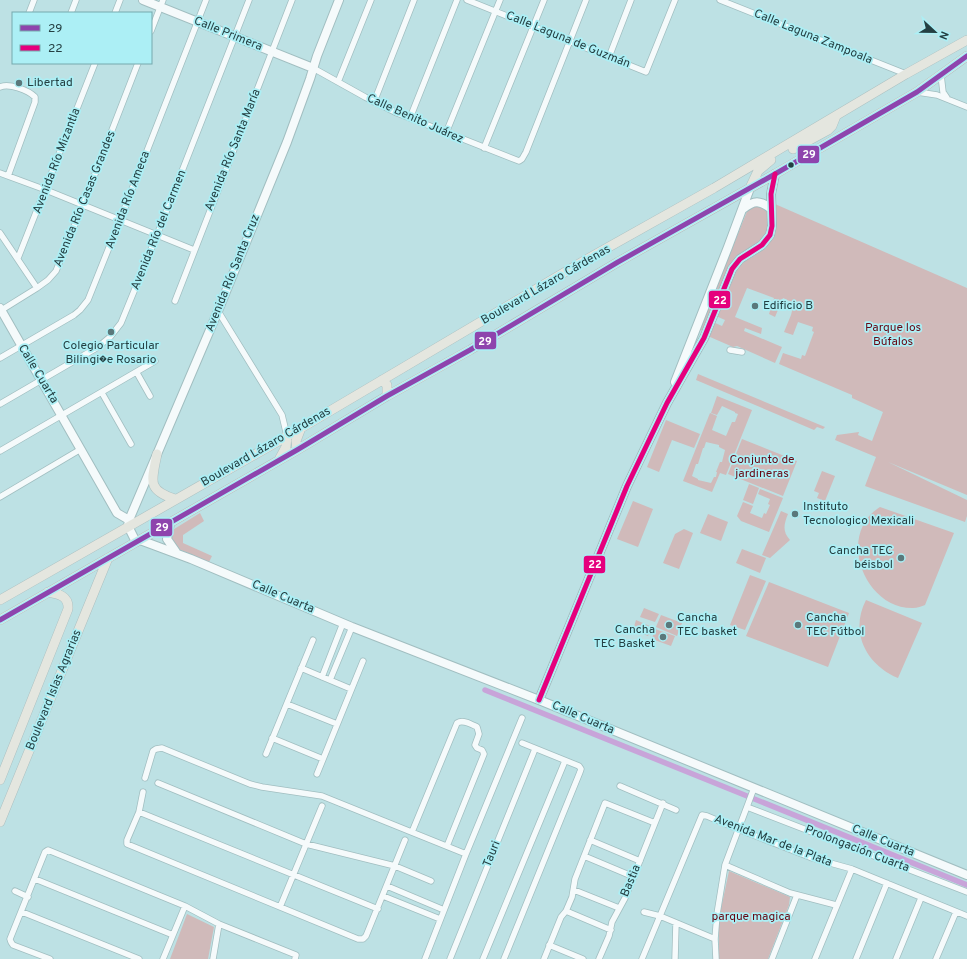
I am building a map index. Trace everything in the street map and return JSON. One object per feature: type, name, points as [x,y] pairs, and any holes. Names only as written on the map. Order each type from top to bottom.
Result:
[{"type":"main road","name":"Boulevard Lázaro Cárdenas","points":[[0,600],[128,523],[175,499],[301,428],[582,262],[700,196],[906,74],[967,40]]},
{"type":"main road","name":"Boulevard Lázaro Cárdenas","points":[[0,620],[297,450],[387,396],[470,350],[590,278],[917,92],[965,59]]},
{"type":"main road","points":[[750,188],[756,176],[771,160],[828,130],[832,126],[836,116]]},
{"type":"main road","points":[[582,262],[588,265],[591,269],[590,278]]},
{"type":"main road","points":[[382,380],[388,386],[387,396]]},
{"type":"main road","points":[[297,450],[296,441],[301,428]]},
{"type":"main road","points":[[279,460],[286,447],[287,436]]},
{"type":"main road","points":[[157,454],[153,485],[160,494],[175,499]]},
{"type":"main road","name":"Boulevard Islas Agrarias","points":[[0,822],[108,558]]},
{"type":"main road","name":"Boulevard Islas Agrarias","points":[[0,780],[68,609],[68,603],[64,597],[48,592]]},
{"type":"main road","points":[[30,705],[36,703],[40,707],[40,711],[28,742],[30,749]]},
{"type":"street","points":[[29,12],[34,0]]},
{"type":"street","points":[[71,12],[76,0]]},
{"type":"street","points":[[115,12],[120,0]]},
{"type":"street","name":"Calle Primera","points":[[143,0],[162,3],[198,22],[313,68]]},
{"type":"street","name":"Avenida Río Ameca","points":[[0,358],[74,315],[84,305],[91,294],[206,0]]},
{"type":"street","name":"Avenida Río del Carmen","points":[[0,404],[98,347],[116,331],[121,323],[249,0]]},
{"type":"street","name":"Avenida Río Santa María","points":[[175,301],[292,0]]},
{"type":"street","name":"Avenida Río Santa Cruz","points":[[128,523],[218,311],[287,142],[339,0]]},
{"type":"street","points":[[338,82],[371,0]]},
{"type":"street","points":[[374,102],[414,0]]},
{"type":"street","points":[[410,118],[457,0]]},
{"type":"street","name":"Calle Laguna de Guzmán","points":[[467,0],[646,72],[675,0]]},
{"type":"street","points":[[446,133],[500,0]]},
{"type":"street","points":[[484,148],[544,0]]},
{"type":"street","points":[[570,41],[586,0]]},
{"type":"street","points":[[609,57],[631,0]]},
{"type":"street","name":"Calle Laguna Zampoala","points":[[721,0],[906,74]]},
{"type":"street","points":[[152,28],[162,3]]},
{"type":"street","name":"Calle Benito Juárez","points":[[313,68],[374,102],[446,133],[517,161],[521,161],[526,152],[570,41]]},
{"type":"street","name":"Avenida Río Mizantla","points":[[18,258],[95,64]]},
{"type":"street","name":"Avenida Río Casas Grandes","points":[[0,309],[37,288],[48,280],[56,271],[138,64]]},
{"type":"street","points":[[941,75],[943,92],[947,99]]},
{"type":"street","points":[[0,87],[7,86],[32,94],[35,97],[34,106],[8,176]]},
{"type":"street","points":[[917,92],[937,95],[967,107]]},
{"type":"street","points":[[0,173],[194,250]]},
{"type":"street","points":[[538,700],[627,486],[667,403],[706,333],[734,266],[762,244],[770,235],[772,226],[771,194],[775,174]]},
{"type":"street","points":[[667,403],[750,188]]},
{"type":"street","points":[[742,210],[749,204],[755,202],[764,204],[771,210]]},
{"type":"street","points":[[0,233],[37,288]]},
{"type":"street","name":"Calle Cuarta","points":[[0,309],[117,512],[128,523]]},
{"type":"street","points":[[218,311],[282,415],[287,436]]},
{"type":"street","points":[[696,330],[700,334],[706,333]]},
{"type":"street","points":[[730,350],[742,352]]},
{"type":"street","points":[[0,451],[156,361]]},
{"type":"street","points":[[137,373],[150,396]]},
{"type":"street","points":[[102,393],[131,444]]},
{"type":"street","points":[[0,497],[81,449]]},
{"type":"street","points":[[128,523],[138,541]]},
{"type":"street","points":[[170,523],[167,539],[177,553]]},
{"type":"street","name":"Calle Cuarta","points":[[138,541],[177,553],[352,627],[538,700],[753,791],[967,875]]},
{"type":"street","points":[[322,677],[343,623]]},
{"type":"street","points":[[330,680],[352,627]]},
{"type":"street","points":[[266,754],[313,640]]},
{"type":"street","points":[[317,774],[363,661]]},
{"type":"street","points":[[301,668],[351,689]]},
{"type":"street","points":[[287,704],[337,724]]},
{"type":"street","points":[[425,959],[522,718]]},
{"type":"street","points":[[412,832],[457,723],[464,721],[477,727],[479,734],[475,745],[477,748],[482,750],[484,754],[447,846]]},
{"type":"street","points":[[272,738],[323,759]]},
{"type":"street","points":[[504,959],[581,769],[579,766],[522,743]]},
{"type":"street","points":[[145,778],[153,751],[162,748],[250,784],[322,796],[466,854]]},
{"type":"street","name":"Tauri","points":[[450,959],[535,748]]},
{"type":"street","points":[[483,959],[565,760]]},
{"type":"street","points":[[158,783],[306,844],[395,866],[431,881]]},
{"type":"street","points":[[620,786],[676,810]]},
{"type":"street","points":[[716,959],[715,939],[717,914],[725,865],[753,791]]},
{"type":"street","points":[[143,792],[139,812],[127,840],[127,844],[358,939],[363,939],[366,936],[405,840]]},
{"type":"street","points":[[544,959],[561,917],[566,911],[574,890],[575,879],[605,803],[655,823]]},
{"type":"street","name":"Bastia","points":[[600,959],[612,922],[634,877],[663,804]]},
{"type":"street","points":[[280,907],[322,806]]},
{"type":"street","name":"Prolongación Cuarta","points":[[748,806],[967,892]]},
{"type":"street","points":[[139,812],[378,909]]},
{"type":"street","name":"Avenida Mar de la Plata","points":[[642,959],[702,815],[708,816],[812,858],[852,869],[967,916]]},
{"type":"street","points":[[590,840],[640,861]]},
{"type":"street","points":[[50,959],[13,945],[10,939],[48,850],[185,906],[219,924],[296,955],[295,959]]},
{"type":"street","points":[[584,856],[634,877]]},
{"type":"street","points":[[725,865],[797,895],[836,906]]},
{"type":"street","points":[[815,959],[852,869]]},
{"type":"street","points":[[35,879],[173,935]]},
{"type":"street","points":[[856,959],[887,883]]},
{"type":"street","points":[[387,886],[444,910]]},
{"type":"street","points":[[574,890],[619,908]]},
{"type":"street","points":[[15,891],[28,897]]},
{"type":"street","points":[[772,959],[797,895]]},
{"type":"street","points":[[382,896],[440,919]]},
{"type":"street","points":[[896,959],[921,898]]},
{"type":"street","points":[[163,959],[185,906]]},
{"type":"street","points":[[566,911],[610,930]]},
{"type":"street","points":[[22,912],[139,959]]},
{"type":"street","points":[[644,912],[660,916],[676,924],[715,939]]},
{"type":"street","points":[[936,959],[956,912]]},
{"type":"street","points":[[213,959],[219,924]]},
{"type":"street","points":[[675,959],[676,924]]},
{"type":"street","points":[[549,945],[583,959]]},
{"type":"green space","name":"Parque los Búfalos","points":[[775,204],[967,288],[967,495],[888,462],[967,500],[967,516],[965,522],[865,486],[876,457],[835,440],[837,435],[859,432],[858,435],[872,441],[883,412],[852,398],[852,395],[779,364],[783,353],[801,359],[802,355],[805,356],[814,332],[812,331],[813,327],[798,322],[793,335],[784,332],[794,303],[783,298],[775,317],[769,314],[774,298],[747,288],[735,317],[762,328],[761,334],[745,328],[744,331],[782,347],[775,363],[737,346],[733,347],[710,337],[709,335],[713,322],[722,326],[725,320],[716,316],[735,272],[742,264],[763,249],[772,239],[776,221]]},
{"type":"green space","points":[[755,205],[763,207],[771,212],[768,233],[760,243],[742,254],[704,330],[699,330],[748,209]]},
{"type":"green space","points":[[698,374],[825,427],[823,429],[817,427],[814,430],[696,380]]},
{"type":"green space","points":[[717,396],[752,410],[726,475],[720,473],[712,492],[683,481],[710,413],[717,416],[712,430],[726,436],[732,422],[735,422],[738,414],[722,406],[717,415],[711,413]],"holes":[[[706,442],[719,445],[719,447],[725,450],[722,462],[720,462],[716,472],[716,477],[714,477],[711,483],[698,480],[692,476]]]},
{"type":"green space","points":[[666,420],[700,434],[694,448],[672,440],[659,472],[647,467]]},
{"type":"green space","name":"Conjunto de jardineras","points":[[742,439],[797,461],[783,496],[728,474]]},
{"type":"green space","points":[[822,471],[835,476],[825,501],[817,498],[819,493],[814,491]]},
{"type":"green space","points":[[749,484],[759,488],[753,504],[743,500]]},
{"type":"green space","points":[[760,489],[783,498],[769,532],[741,521],[737,516],[743,502],[753,506],[750,513],[762,518],[764,513],[766,514],[770,505],[768,504],[770,499],[758,494]]},
{"type":"green space","points":[[633,501],[653,509],[638,547],[617,539]]},
{"type":"green space","name":"Cancha TEC béisbol","points":[[880,507],[954,533],[925,605],[913,608],[896,605],[881,596],[869,584],[862,568],[858,551],[860,534],[867,519]]},
{"type":"green space","points":[[781,511],[788,514],[784,527],[787,537],[790,540],[770,558],[762,555]]},
{"type":"green space","points":[[200,513],[204,521],[183,535],[183,543],[212,556],[209,562],[176,548],[170,539],[171,531]]},
{"type":"green space","points":[[708,514],[728,522],[721,541],[700,533]]},
{"type":"green space","points":[[684,529],[693,533],[679,569],[663,563],[675,534]]},
{"type":"green space","points":[[742,549],[766,558],[760,573],[736,563]]},
{"type":"green space","points":[[750,575],[766,581],[745,630],[730,625]]},
{"type":"green space","name":"Cancha TEC Fútbol","points":[[769,582],[849,613],[828,667],[746,636]]},
{"type":"green space","name":"Cancha TEC béisbol","points":[[866,600],[922,623],[898,678],[878,665],[864,646],[860,636],[859,624],[861,612]]},
{"type":"green space","points":[[644,608],[659,614],[655,622],[640,617]]},
{"type":"green space","name":"Cancha TEC basket","points":[[661,615],[682,623],[677,636],[656,627]]},
{"type":"green space","points":[[636,620],[652,627],[648,636],[633,630]]},
{"type":"green space","name":"Cancha TEC Basket","points":[[655,629],[675,636],[671,646],[652,639]]},
{"type":"green space","name":"parque magica","points":[[729,871],[790,897],[789,905],[768,959],[719,959],[719,918]]},
{"type":"green space","points":[[187,914],[214,927],[208,959],[170,959]]},
{"type":"waterway","points":[[485,690],[967,885]]},
{"type":"transit line","name":"29","points":[[0,620],[297,450],[387,396],[470,350],[618,262],[917,92],[967,56]]},
{"type":"transit line","name":"22","points":[[539,700],[627,486],[667,403],[704,338],[732,269],[740,259],[762,245],[770,235],[772,226],[771,194],[775,174]]},
{"type":"place","name":"Libertad","points":[[19,83]]},
{"type":"place","name":"Edificio B","points":[[755,306]]},
{"type":"place","name":"Colegio Particular Bilingi�e Rosario","points":[[111,332]]},
{"type":"place","name":"Instituto Tecnologico Mexicali","points":[[795,514]]},
{"type":"place","name":"Cancha TEC béisbol","points":[[901,558]]},
{"type":"place","name":"Cancha TEC basket","points":[[669,625]]},
{"type":"place","name":"Cancha TEC Fútbol","points":[[798,625]]},
{"type":"place","name":"Cancha TEC Basket","points":[[663,637]]}]
